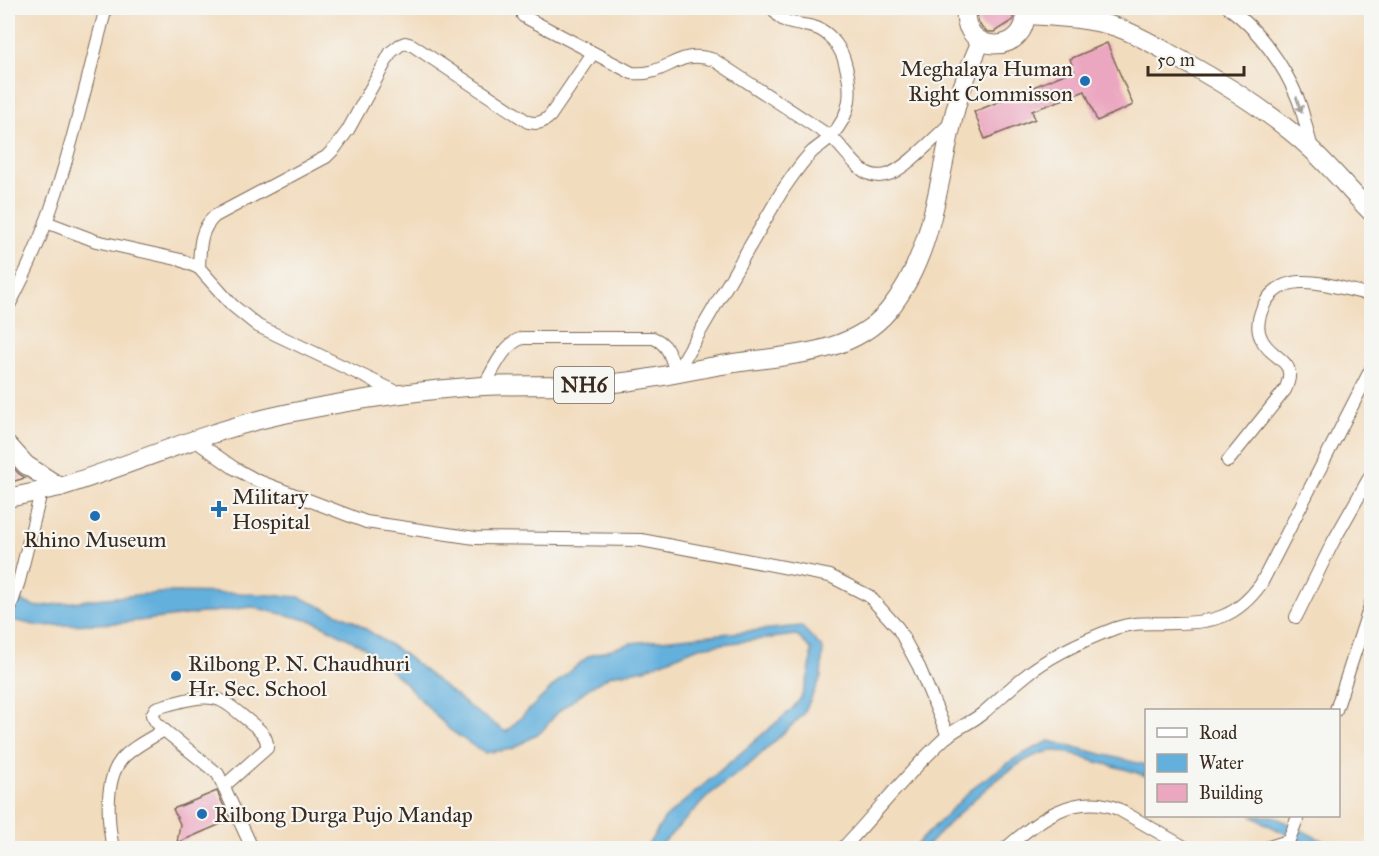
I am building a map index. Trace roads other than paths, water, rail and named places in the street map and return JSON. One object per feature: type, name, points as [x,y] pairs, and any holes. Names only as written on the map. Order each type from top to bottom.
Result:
[{"type":"highway","points":[[966,8],[965,18],[968,28],[981,41],[998,45],[1015,38],[1025,24],[1026,11],[1091,21],[1118,28],[1156,45],[1243,97],[1276,120],[1312,150],[1371,213]]},
{"type":"highway","name":"NH6","points":[[60,487],[124,466],[193,439],[255,420],[292,412],[403,395],[484,386],[615,383],[831,346],[857,337],[873,326],[904,288],[916,265],[926,241],[952,122],[981,41]]},
{"type":"highway","points":[[8,445],[26,465],[60,487]]},
{"type":"highway","points":[[8,498],[60,487]]},
{"type":"street","points":[[8,307],[22,281],[55,200],[106,8]]},
{"type":"street","points":[[676,373],[782,191],[798,168],[813,151],[831,137],[843,121],[850,100],[851,81],[843,54],[829,36],[819,29],[786,22],[772,8]]},
{"type":"street","points":[[1229,8],[1253,30],[1281,66],[1298,100],[1312,150]]},
{"type":"street","points":[[523,16],[633,73],[653,72],[682,58],[692,56],[714,60],[831,137],[843,147],[861,169],[873,176],[887,175],[901,167],[952,122]]},
{"type":"street","points":[[199,268],[201,237],[208,222],[215,216],[326,157],[348,130],[387,58],[400,45],[405,43],[412,45],[528,122],[536,123],[545,121],[550,116],[593,52]]},
{"type":"street","points":[[46,222],[96,241],[181,260],[199,268],[243,316],[258,326],[403,395]]},
{"type":"street","points":[[1228,461],[1290,381],[1290,372],[1286,363],[1267,348],[1260,337],[1258,325],[1260,314],[1274,290],[1285,283],[1298,281],[1371,295]]},
{"type":"street","points":[[484,386],[508,346],[522,338],[652,338],[667,346],[676,373]]},
{"type":"street","points":[[843,849],[922,761],[948,736],[978,717],[1025,676],[1053,658],[1091,638],[1120,627],[1144,622],[1201,622],[1221,617],[1248,602],[1261,585],[1371,367]]},
{"type":"street","points":[[193,439],[234,468],[256,480],[366,522],[475,538],[641,540],[830,576],[869,596],[898,628],[919,667],[948,736]]},
{"type":"street","points":[[1296,617],[1333,542],[1371,473]]},
{"type":"street","points":[[8,615],[41,492]]},
{"type":"street","points":[[1337,709],[1371,600]]},
{"type":"street","points":[[224,786],[267,748],[265,737],[257,727],[230,705],[212,698],[156,708],[153,712],[154,719],[164,730],[218,774],[252,849]]},
{"type":"street","points":[[113,849],[108,813],[114,772],[119,762],[129,753],[164,730]]},
{"type":"street","points":[[1006,849],[1036,822],[1049,814],[1073,806],[1094,804],[1108,805],[1118,809],[1186,849]]},
{"type":"street","points":[[1266,849],[1285,846],[1298,817]]},
{"type":"water","points":[[171,592],[299,597],[352,620],[404,654],[471,708],[506,732],[563,677],[589,656],[631,643],[801,626],[823,649],[821,677],[803,715],[751,763],[709,795],[660,848],[646,848],[665,818],[791,710],[801,698],[811,663],[811,649],[796,635],[699,647],[645,669],[611,675],[589,688],[559,711],[541,732],[512,749],[484,753],[450,730],[402,680],[362,646],[316,622],[252,607],[121,623],[39,626],[8,619],[8,596],[37,607]]},
{"type":"water","points":[[1049,741],[1145,765],[1145,776],[1067,753],[1057,751],[1041,753],[1024,761],[986,789],[925,848],[913,848],[976,785],[1019,756]]},
{"type":"water","points":[[1253,817],[1275,817],[1337,848],[1313,848]]},
{"type":"place","name":"Meghalaya Human Right Commisson","points":[[1085,81]]},
{"type":"place","name":"Military Hospital","points":[[219,509]]},
{"type":"place","name":"Rhino Museum","points":[[95,516]]},
{"type":"place","name":"Rilbong P. N. Chaudhuri Hr. Sec. School","points":[[176,676]]},
{"type":"place","name":"Rilbong Durga Pujo Mandap","points":[[202,814]]}]
